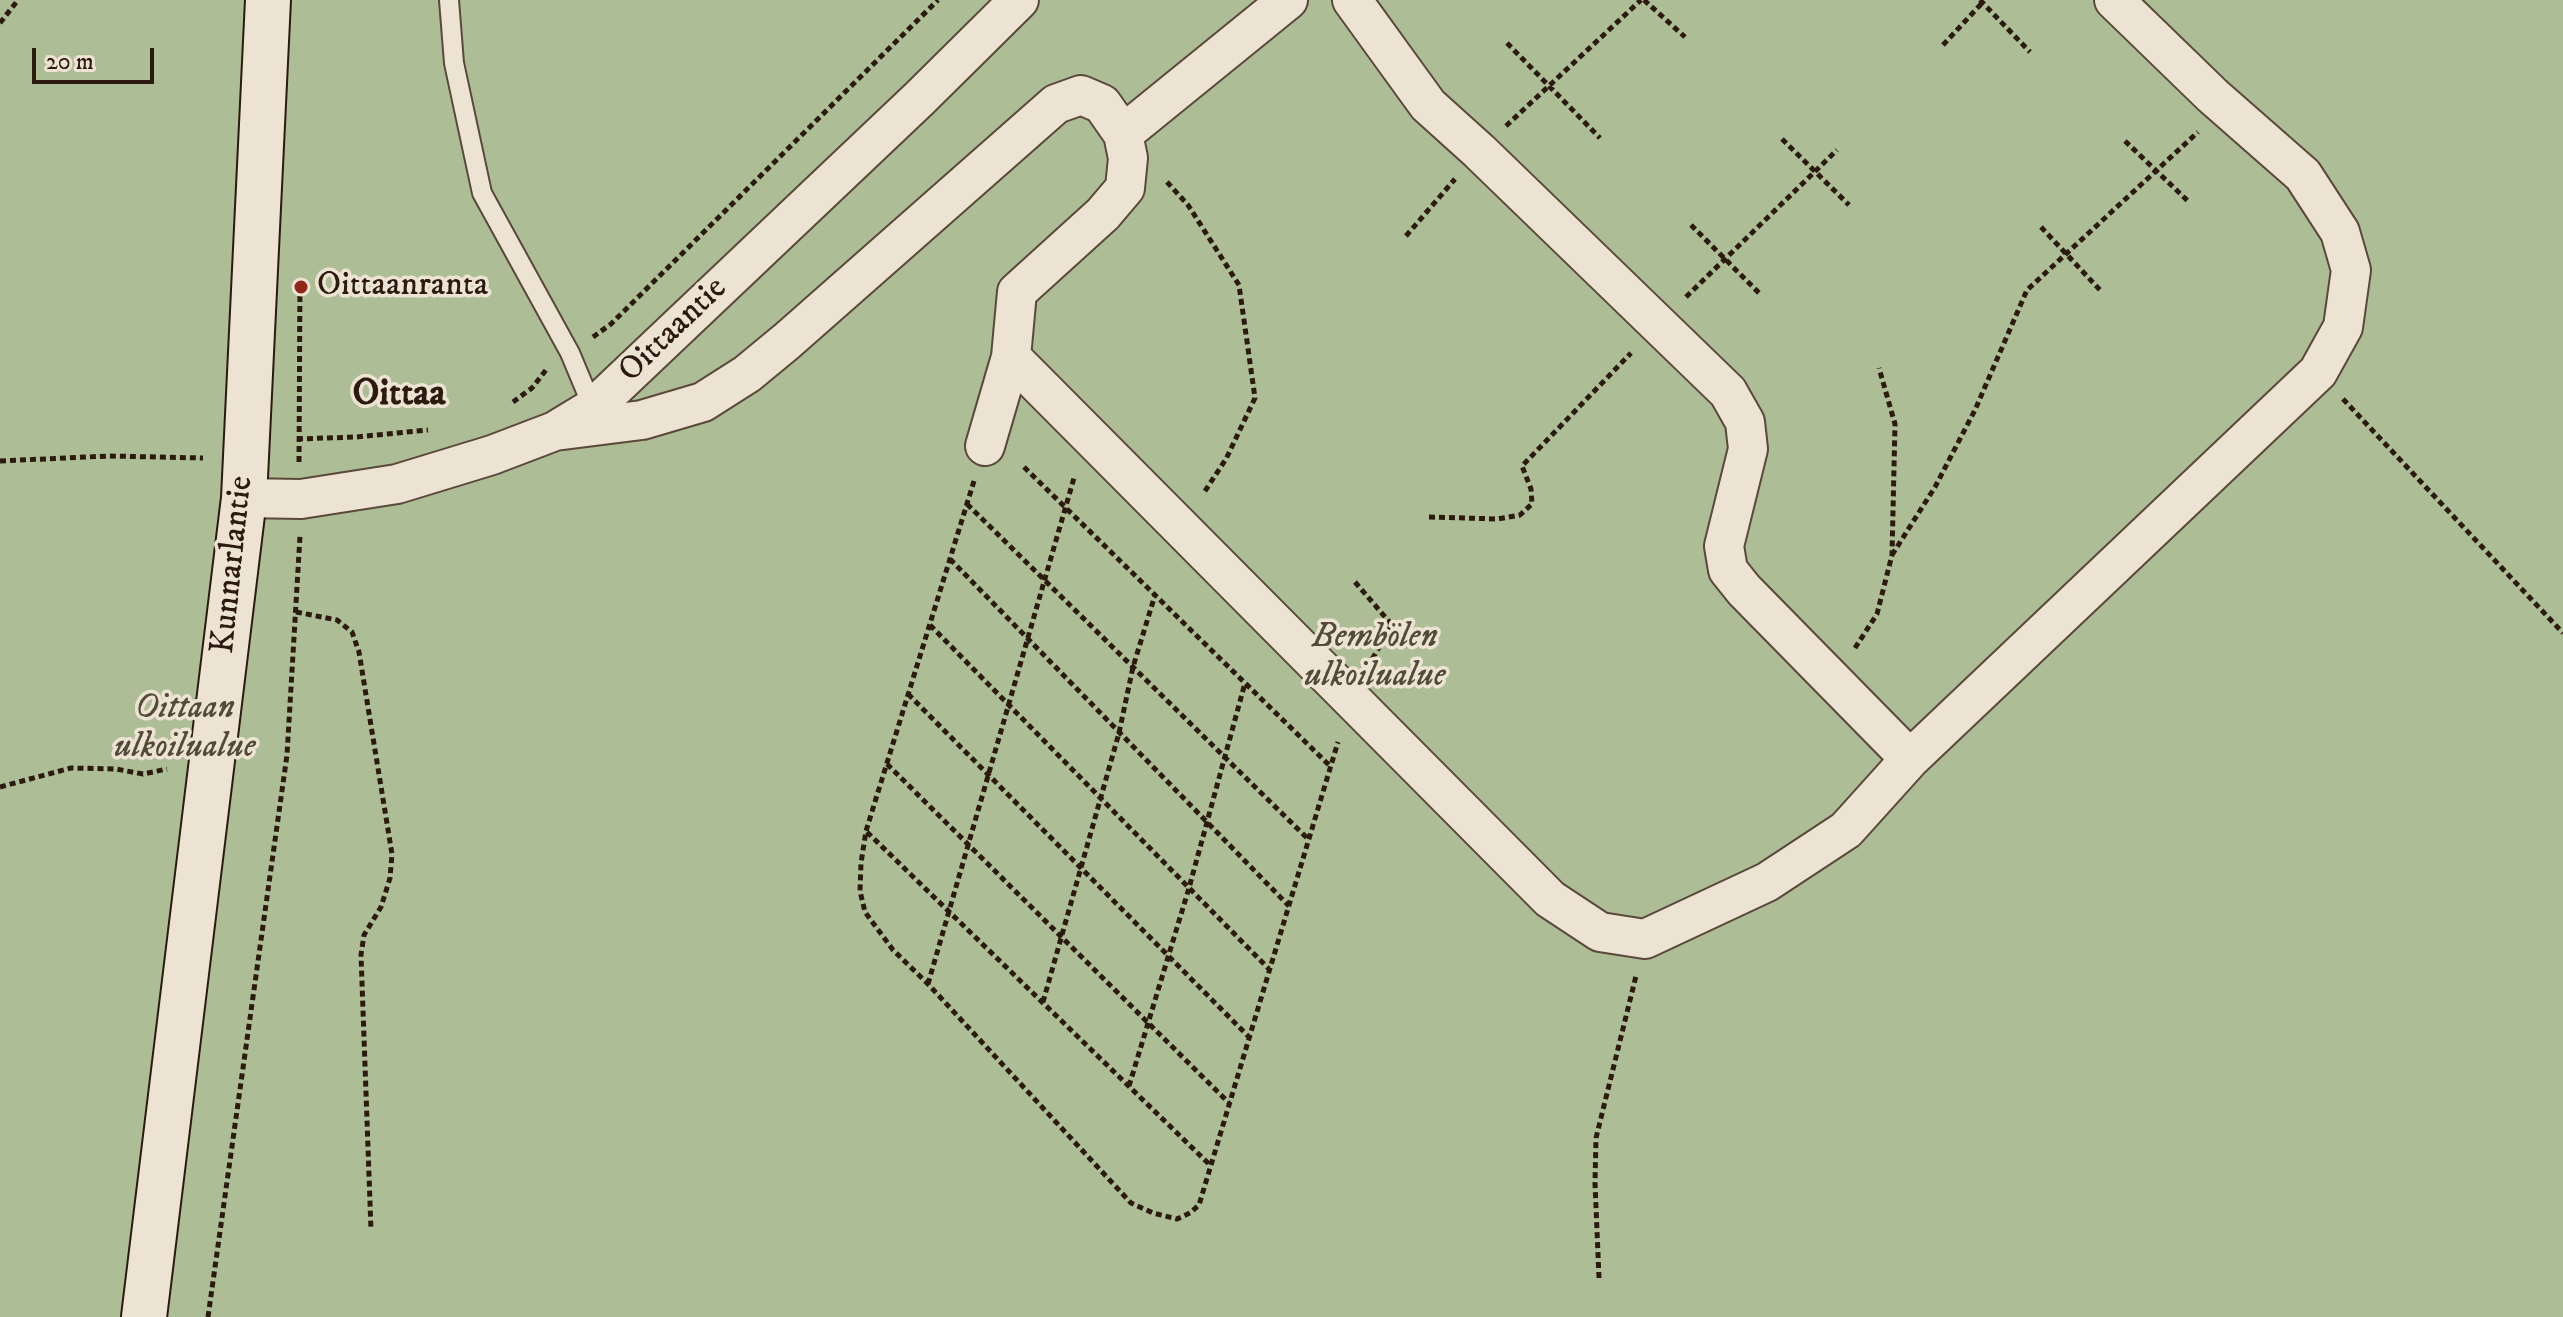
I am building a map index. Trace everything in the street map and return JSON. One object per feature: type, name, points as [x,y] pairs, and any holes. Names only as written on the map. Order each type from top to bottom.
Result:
[{"type":"main road","name":"Kunnarlantie","points":[[144,1317],[245,478],[268,0]]},
{"type":"street","name":"Oittaantie","points":[[245,478],[301,499],[397,484],[492,455],[555,431],[593,408],[1019,0]]},
{"type":"street","points":[[1123,134],[1288,0]]},
{"type":"street","points":[[1352,0],[1428,105],[1728,392],[1745,422],[1748,449],[1724,546],[1728,570],[1910,759]]},
{"type":"street","points":[[1011,357],[1550,899],[1600,932],[1645,939],[1767,882],[1846,830],[1910,759],[2318,372],[2343,327],[2351,270],[2340,232],[2303,175],[2225,107],[2114,0]]},
{"type":"street","points":[[555,431],[642,420],[703,402],[725,388],[787,341],[1056,104],[1081,95],[1102,104],[1123,134],[1128,158],[1125,188],[1103,214],[1017,292],[1011,357],[985,446]]},
{"type":"lane","points":[[449,0],[454,63],[482,193],[570,353],[593,408]]},
{"type":"path","points":[[0,23],[18,0]]},
{"type":"path","points":[[508,405],[532,388],[548,367],[611,324],[938,0]]},
{"type":"path","points":[[1406,236],[1479,151],[1642,0],[1685,37]]},
{"type":"path","points":[[1943,45],[1982,1],[2030,52]]},
{"type":"path","points":[[1507,43],[1600,138]]},
{"type":"path","points":[[1892,555],[1935,487],[1975,410],[2027,290],[2225,107]]},
{"type":"path","points":[[1123,134],[1188,205],[1239,285],[1255,398],[1226,459],[1181,526]]},
{"type":"path","points":[[1782,139],[1849,205]]},
{"type":"path","points":[[2125,141],[2189,202]]},
{"type":"path","points":[[1691,225],[1760,294]]},
{"type":"path","points":[[2041,227],[2100,290]]},
{"type":"path","points":[[1827,675],[1856,647],[1877,614],[1892,555],[1895,424],[1879,368]]},
{"type":"path","points":[[2318,372],[2563,633]]},
{"type":"path","points":[[297,439],[426,431],[440,426]]},
{"type":"path","points":[[928,984],[1065,506],[1089,435]]},
{"type":"path","points":[[985,446],[866,831],[860,877],[865,912],[893,950],[1131,1203],[1153,1213],[1177,1219],[1199,1205],[1351,697],[1392,625],[1355,582]]},
{"type":"path","points":[[0,461],[109,456],[245,478]]},
{"type":"path","points":[[1429,517],[1498,519],[1520,515],[1532,504],[1531,489],[1522,466]]},
{"type":"path","points":[[1024,467],[1330,766]]},
{"type":"path","points":[[208,1317],[287,755],[301,499]]},
{"type":"path","points":[[967,504],[1308,839]]},
{"type":"path","points":[[950,559],[1289,906]]},
{"type":"path","points":[[1043,1002],[1155,595]]},
{"type":"path","points":[[296,612],[337,620],[352,632],[359,652],[392,854],[390,878],[381,907],[364,935],[361,955],[371,1230]]},
{"type":"path","points":[[930,625],[1269,969]]},
{"type":"path","points":[[1129,1086],[1189,888],[1245,683]]},
{"type":"path","points":[[908,694],[1249,1037]]},
{"type":"path","points":[[887,764],[1229,1103]]},
{"type":"path","points":[[0,787],[71,768],[116,769],[143,774],[171,768]]},
{"type":"path","points":[[866,831],[1211,1165]]},
{"type":"path","points":[[1599,1278],[1596,1138],[1645,939]]},
{"type":"green space","name":"Bembölen ulkoilualue","points":[[0,0],[2563,0],[2563,1317],[0,1317]]},
{"type":"place","name":"Oittaanranta","points":[[301,287]]},
{"type":"district","name":"Oittaa","points":[[399,396]]},
{"type":"park label","name":"Oittaan ulkoilualue","points":[[185,730]]}]
